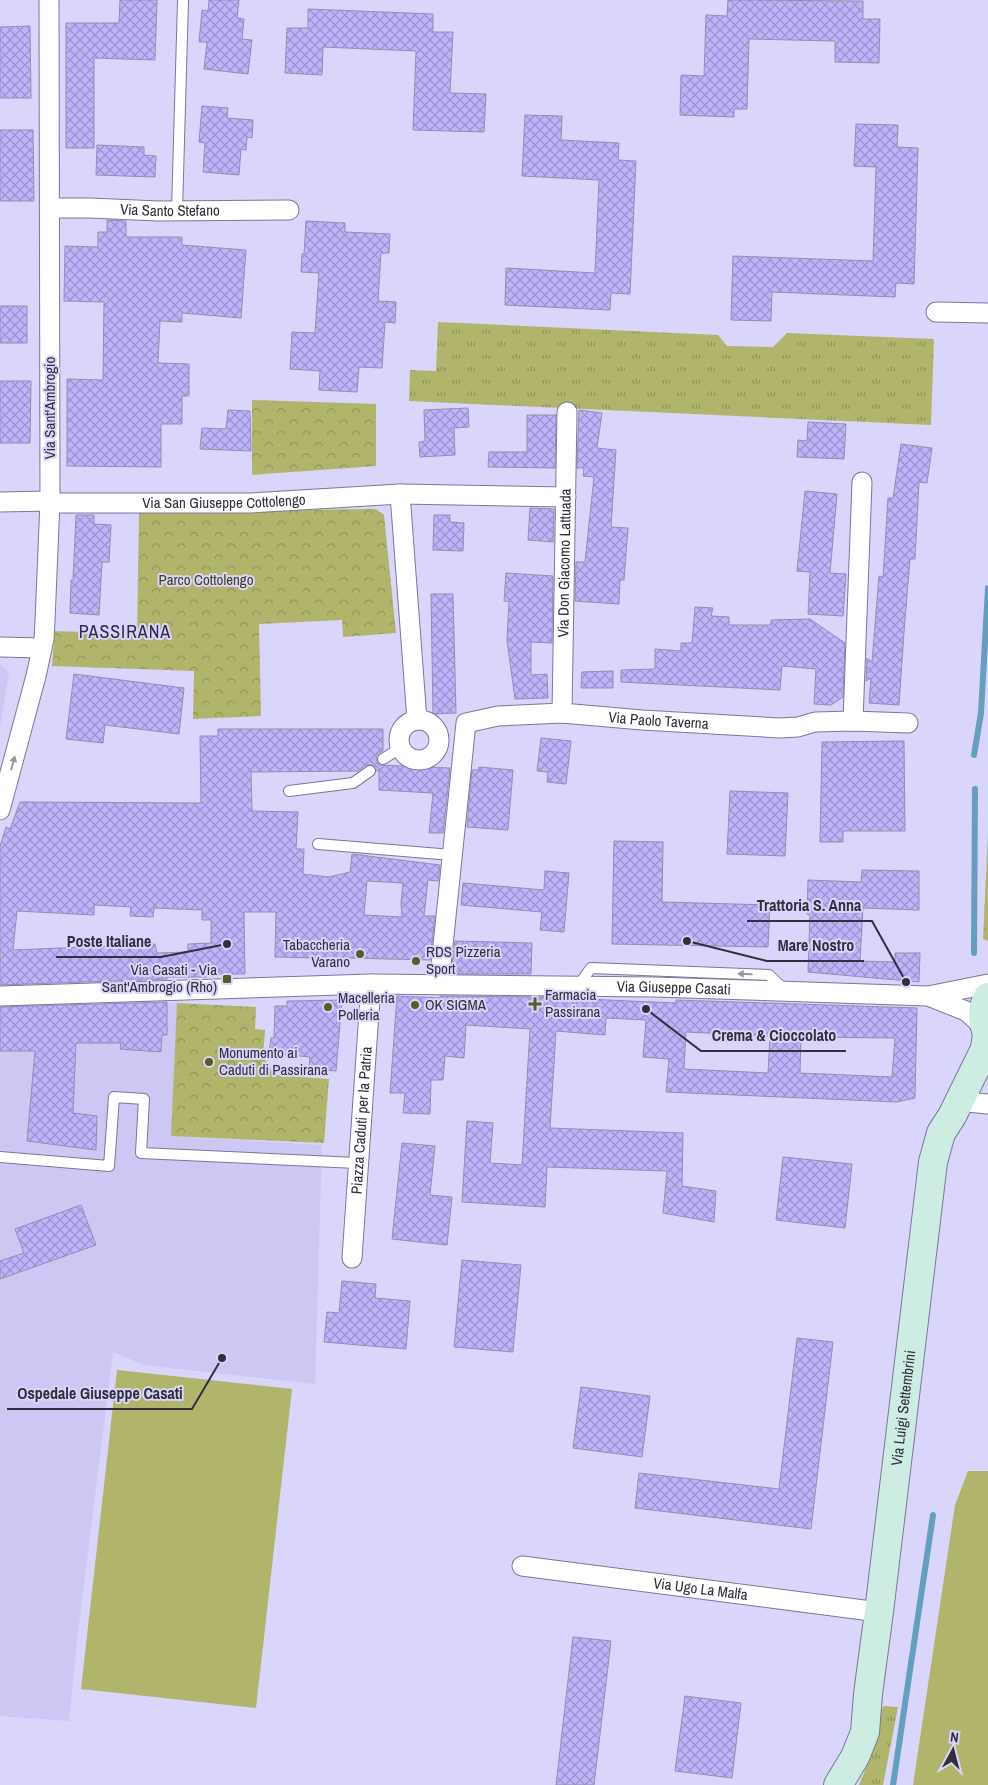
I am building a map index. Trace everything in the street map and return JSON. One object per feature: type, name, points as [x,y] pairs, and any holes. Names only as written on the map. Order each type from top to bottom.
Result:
[{"type":"street","name":"Via Sant'Ambrogio","points":[[0,810],[36,676],[45,621],[50,502],[49,0]]},
{"type":"street","name":"Via Santo Stefano","points":[[50,208],[177,211],[289,210]]},
{"type":"street","points":[[936,312],[988,313]]},
{"type":"street","name":"Via Don Giacomo Lattuada","points":[[562,713],[568,412]]},
{"type":"street","points":[[853,721],[862,482]]},
{"type":"street","name":"Via San Giuseppe Cottolengo","points":[[0,502],[251,503],[400,494],[566,497]]},
{"type":"street","points":[[400,494],[417,720]]},
{"type":"street","points":[[0,648],[42,648]]},
{"type":"street","name":"Via Paolo Taverna","points":[[436,743],[466,723],[498,716],[562,713],[780,728],[798,727],[815,722],[908,723]]},
{"type":"street","points":[[436,743],[428,758],[416,760],[410,758],[403,751],[399,744],[400,732],[408,722],[417,720],[427,721],[436,743],[446,759],[460,772]]},
{"type":"street","points":[[439,984],[466,723]]},
{"type":"street","name":"Via Giuseppe Casati","points":[[0,996],[371,984],[578,986],[928,996],[988,984]]},
{"type":"street","name":"Piazza Caduti per la Patria","points":[[352,1258],[357,1163],[371,984]]},
{"type":"street","name":"Via Giuseppe Casati","points":[[928,996],[966,1011],[987,1032]]},
{"type":"street","name":"Via Luigi Settembrini","points":[[969,1107],[985,1049],[987,1032],[984,1008],[988,997]]},
{"type":"street","name":"Via Luigi Settembrini","points":[[838,1785],[860,1744],[864,1732],[933,1162],[941,1133],[969,1107],[988,1084]]},
{"type":"street","name":"Via Ugo La Malfa","points":[[522,1566],[879,1612]]},
{"type":"street","points":[[819,1785],[836,1757],[850,1727],[868,1705]]},
{"type":"lane","points":[[177,211],[183,0]]},
{"type":"lane","points":[[383,759],[394,752],[403,751]]},
{"type":"lane","points":[[289,791],[353,783],[370,771]]},
{"type":"lane","points":[[318,844],[452,855]]},
{"type":"lane","points":[[0,1158],[109,1166],[114,1097],[144,1099],[141,1153],[357,1163]]},
{"type":"shaded area","points":[[0,665],[9,673],[0,727]]},
{"type":"shaded area","points":[[177,1003],[172,1136],[322,1145],[315,1384],[144,1365],[113,1352],[76,1649],[69,1721],[0,1716],[0,1005]]},
{"type":"green space","points":[[438,322],[718,335],[727,346],[773,347],[787,333],[934,339],[931,425],[409,401],[410,370],[436,371]]},
{"type":"green space","points":[[252,400],[376,404],[376,466],[252,475]]},
{"type":"green space","name":"Parco Cottolengo","points":[[376,509],[384,515],[396,633],[343,637],[342,620],[259,624],[261,716],[193,719],[194,671],[52,666],[55,631],[137,634],[139,512]]},
{"type":"green space","points":[[988,833],[988,941],[983,939]]},
{"type":"green space","points":[[177,1003],[256,1007],[255,1029],[265,1030],[263,1057],[275,1075],[329,1079],[324,1143],[171,1136]]},
{"type":"green space","points":[[117,1370],[292,1389],[256,1708],[81,1689]]},
{"type":"green space","points":[[968,1471],[988,1471],[988,1785],[913,1785],[955,1505]]},
{"type":"green space","points":[[883,1706],[898,1707],[883,1785],[859,1785],[870,1758]]},
{"type":"building","points":[[120,0],[157,0],[155,60],[94,58],[94,148],[66,148],[66,23],[119,23]]},
{"type":"building","points":[[209,0],[239,0],[237,18],[244,19],[242,39],[252,40],[248,74],[204,69],[207,42],[199,42],[202,10],[208,11]]},
{"type":"building","points":[[728,0],[863,1],[863,19],[880,19],[879,63],[835,62],[835,41],[749,39],[747,109],[734,109],[734,117],[680,115],[681,75],[704,76],[706,15],[727,16]]},
{"type":"building","points":[[308,9],[433,14],[433,32],[453,32],[450,93],[486,94],[484,132],[413,130],[416,51],[323,47],[322,75],[285,73],[287,28],[308,28]]},
{"type":"building","points":[[30,26],[31,98],[0,98],[0,27]]},
{"type":"building","points":[[202,106],[228,108],[227,118],[253,120],[252,138],[247,137],[246,150],[241,149],[239,175],[203,172],[205,143],[199,142]]},
{"type":"building","points":[[525,115],[562,116],[561,140],[619,143],[618,160],[636,161],[630,294],[611,293],[610,310],[505,305],[506,268],[595,273],[599,180],[522,176]]},
{"type":"building","points":[[856,124],[898,125],[897,147],[918,148],[914,284],[896,283],[895,297],[772,292],[771,321],[731,320],[733,256],[873,261],[876,167],[854,166]]},
{"type":"building","points":[[0,130],[33,130],[34,201],[0,201]]},
{"type":"building","points":[[97,145],[144,147],[144,155],[156,156],[155,177],[96,175]]},
{"type":"building","points":[[107,220],[126,221],[126,237],[182,237],[182,245],[246,250],[241,318],[182,313],[182,322],[160,321],[158,363],[189,364],[189,396],[182,396],[182,424],[161,424],[161,467],[67,466],[67,379],[103,380],[104,302],[64,301],[65,246],[98,247],[98,232],[107,232]]},
{"type":"building","points":[[306,221],[345,223],[345,232],[390,234],[389,253],[381,253],[378,301],[396,302],[395,323],[385,322],[382,368],[359,367],[357,392],[319,390],[320,371],[290,369],[292,332],[315,333],[319,273],[301,272]]},
{"type":"building","points":[[0,306],[27,306],[27,343],[0,343]]},
{"type":"building","points":[[0,381],[31,381],[30,443],[0,443]]},
{"type":"building","points":[[468,408],[469,427],[454,428],[455,455],[420,457],[419,442],[425,441],[424,410]]},
{"type":"building","points":[[228,410],[250,411],[251,451],[200,449],[202,428],[226,429]]},
{"type":"building","points":[[579,410],[602,413],[597,448],[616,450],[611,527],[628,528],[624,580],[620,580],[619,604],[575,601],[576,562],[585,562],[594,477],[583,476],[584,468],[577,468]]},
{"type":"building","points":[[527,415],[556,415],[555,468],[488,467],[489,452],[527,452]]},
{"type":"building","points":[[808,422],[846,424],[844,459],[797,457],[798,440],[807,441]]},
{"type":"building","points":[[901,444],[932,448],[927,483],[919,482],[915,559],[910,559],[899,705],[869,703],[871,678],[866,681],[867,658],[872,662],[879,576],[883,577],[888,498],[893,498]]},
{"type":"building","points":[[805,491],[837,494],[830,573],[846,574],[843,616],[808,614],[810,572],[797,571]]},
{"type":"building","points":[[530,508],[554,509],[553,542],[528,540]]},
{"type":"building","points":[[76,515],[94,515],[94,524],[111,525],[109,562],[102,562],[99,615],[70,613]]},
{"type":"building","points":[[434,515],[450,515],[450,522],[464,523],[463,551],[433,550]]},
{"type":"building","points":[[506,573],[553,576],[552,643],[531,642],[531,675],[547,674],[548,698],[515,699],[507,640],[509,602],[504,601]]},
{"type":"building","points":[[431,594],[453,594],[456,713],[433,714]]},
{"type":"building","points":[[695,607],[713,608],[711,616],[729,617],[729,625],[771,625],[771,620],[810,619],[845,643],[843,697],[831,705],[814,704],[816,669],[782,666],[780,690],[621,682],[621,670],[655,669],[655,649],[681,651],[681,643],[692,643]]},
{"type":"building","points":[[613,671],[613,688],[581,688],[582,672]]},
{"type":"building","points":[[74,674],[184,688],[179,734],[105,725],[103,743],[66,739]]},
{"type":"building","points":[[218,729],[383,729],[383,751],[377,755],[376,759],[379,765],[450,768],[443,833],[429,833],[433,793],[379,790],[379,771],[372,765],[366,765],[358,771],[251,772],[252,811],[298,812],[296,849],[304,849],[303,874],[329,877],[350,872],[352,854],[440,865],[438,881],[428,880],[424,916],[435,916],[430,960],[346,958],[347,962],[320,962],[320,958],[275,957],[276,912],[244,912],[245,974],[201,974],[206,977],[167,977],[167,979],[0,985],[0,846],[6,827],[10,829],[20,802],[201,803],[200,736],[218,736]],"holes":[[[367,881],[403,883],[402,917],[364,915]],[[94,905],[131,907],[130,916],[153,917],[154,908],[202,910],[202,920],[211,920],[211,943],[188,944],[188,952],[157,953],[155,944],[13,950],[17,911],[94,915]]]},
{"type":"building","points":[[541,738],[571,741],[566,784],[547,782],[548,772],[537,771]]},
{"type":"building","points":[[904,741],[905,831],[843,831],[843,842],[820,842],[822,742]]},
{"type":"building","points":[[479,767],[513,770],[508,830],[467,827],[472,770],[478,770]]},
{"type":"building","points":[[730,791],[788,793],[785,856],[727,854]]},
{"type":"building","points":[[614,841],[663,842],[662,902],[770,905],[768,947],[612,944]]},
{"type":"building","points":[[862,870],[919,871],[919,910],[863,908],[860,961],[895,962],[895,953],[920,953],[919,982],[808,972],[810,915],[807,914],[808,880],[861,882]]},
{"type":"building","points":[[545,871],[569,873],[564,932],[540,930],[542,912],[461,905],[463,883],[544,890]]},
{"type":"building","points":[[455,941],[532,943],[531,974],[451,974]]},
{"type":"building","points":[[397,996],[440,998],[440,996],[538,997],[676,1003],[676,1000],[917,1008],[915,1098],[897,1102],[666,1092],[669,1059],[643,1057],[646,1020],[606,1018],[605,1035],[556,1031],[550,1128],[683,1133],[682,1186],[716,1191],[714,1222],[663,1213],[667,1171],[547,1167],[545,1207],[462,1202],[467,1121],[493,1123],[490,1163],[522,1165],[530,1029],[466,1025],[464,1058],[445,1056],[443,1080],[431,1080],[430,1114],[403,1113],[405,1093],[390,1093]],"holes":[[[686,1032],[770,1036],[768,1073],[684,1069]],[[801,1037],[895,1038],[892,1077],[800,1073]]]},
{"type":"building","points":[[342,1000],[336,1071],[309,1069],[310,1057],[269,1053],[271,1038],[274,1038],[275,1006],[287,1006],[287,1001]]},
{"type":"building","points":[[167,1002],[167,1035],[162,1035],[161,1052],[120,1049],[121,1043],[76,1043],[73,1113],[97,1116],[96,1150],[27,1141],[35,1051],[0,1051],[0,1007]]},
{"type":"building","points":[[402,1143],[435,1146],[430,1195],[452,1197],[447,1245],[392,1239]]},
{"type":"building","points":[[783,1157],[852,1164],[845,1228],[776,1220]]},
{"type":"building","points":[[81,1205],[96,1245],[0,1279],[0,1261],[24,1253],[15,1229]]},
{"type":"building","points":[[462,1260],[521,1265],[513,1352],[454,1347]]},
{"type":"building","points":[[342,1281],[376,1284],[375,1298],[410,1301],[406,1349],[324,1342],[327,1312],[339,1313]]},
{"type":"building","points":[[797,1338],[833,1342],[811,1529],[635,1508],[639,1473],[779,1489]]},
{"type":"building","points":[[581,1387],[650,1396],[642,1457],[573,1448]]},
{"type":"building","points":[[573,1637],[611,1641],[594,1785],[556,1785]]},
{"type":"building","points":[[685,1696],[741,1703],[732,1778],[675,1771]]},
{"type":"waterway","points":[[974,755],[981,713],[988,588]]},
{"type":"waterway","points":[[974,953],[975,789]]},
{"type":"waterway","points":[[893,1785],[933,1515]]},
{"type":"place","name":"Mare Nostro","points":[[687,941]]},
{"type":"place","name":"Poste Italiane","points":[[227,944]]},
{"type":"place","name":"Tabaccheria Varano","points":[[360,954]]},
{"type":"place","name":"RDS Pizzeria Sport","points":[[416,961]]},
{"type":"place","name":"Via Casati - Via Sant'Ambrogio (Rho)","points":[[227,979]]},
{"type":"place","name":"Trattoria S. Anna","points":[[906,982]]},
{"type":"place","name":"Farmacia Passirana","points":[[535,1004]]},
{"type":"place","name":"OK SIGMA","points":[[415,1005]]},
{"type":"place","name":"Macelleria Polleria","points":[[328,1007]]},
{"type":"place","name":"Crema & Cioccolato","points":[[646,1009]]},
{"type":"place","name":"Monumento ai Caduti di Passirana","points":[[209,1062]]},
{"type":"place","name":"Ospedale Giuseppe Casati","points":[[222,1358]]},
{"type":"district","name":"PASSIRANA","points":[[125,632]]}]
